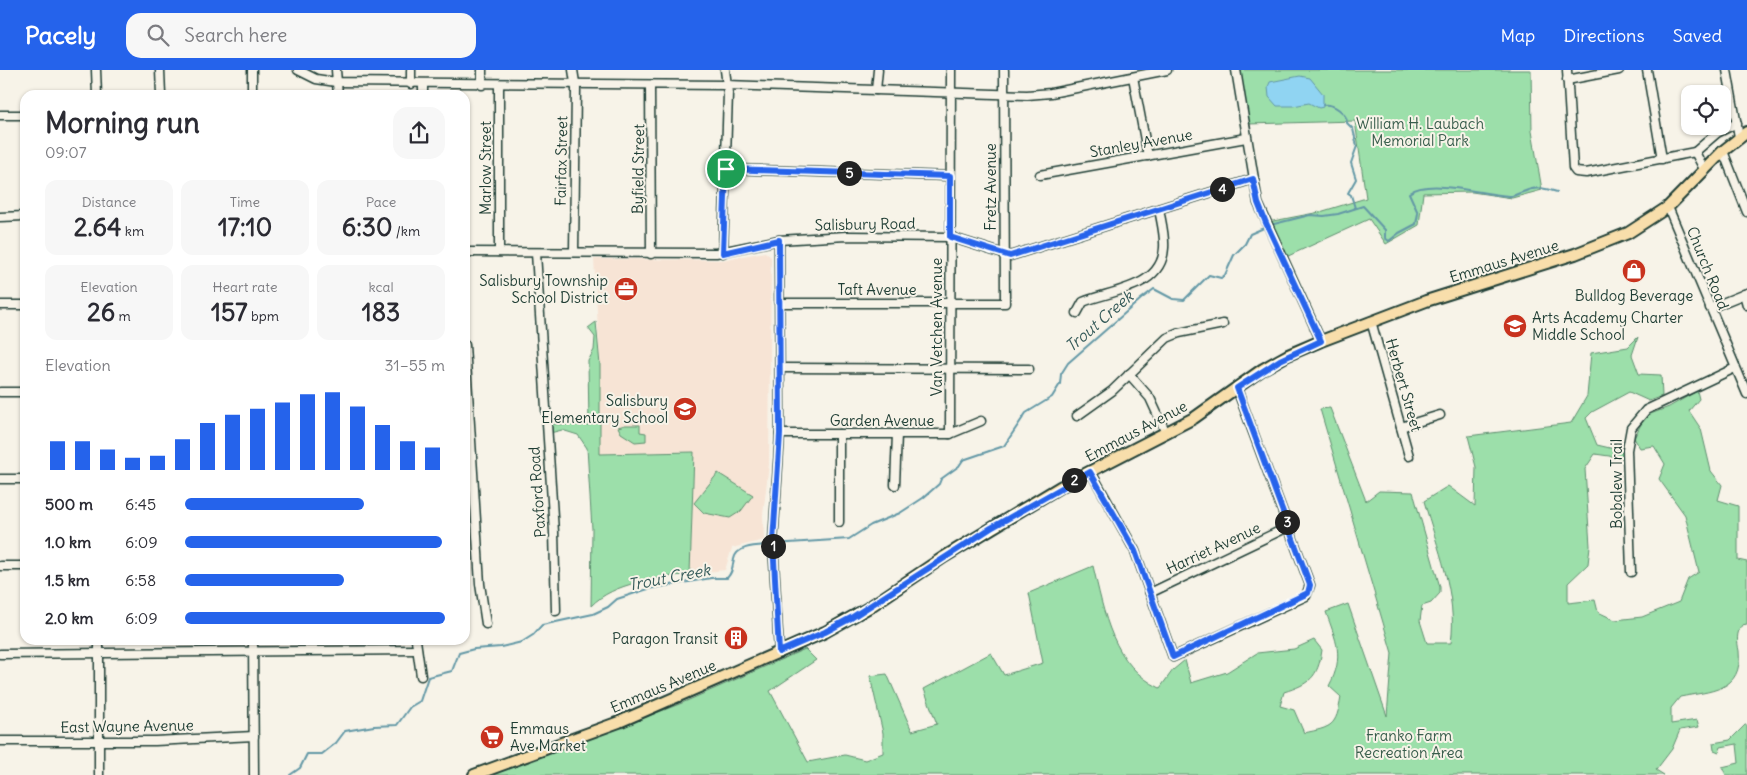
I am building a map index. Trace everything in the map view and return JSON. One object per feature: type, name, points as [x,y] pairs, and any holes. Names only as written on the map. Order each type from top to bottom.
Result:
[{"type":"main road","name":"Emmaus Avenue","points":[[474,775],[619,722],[825,632],[851,618],[976,537],[1090,472],[1194,418],[1280,360],[1321,341],[1426,301],[1610,242],[1646,223],[1668,207],[1743,134]]},
{"type":"street","points":[[96,70],[96,90]]},
{"type":"street","points":[[160,70],[161,90]]},
{"type":"street","points":[[252,70],[252,90]]},
{"type":"street","points":[[298,70],[316,79],[336,82],[498,85],[726,85],[1004,94],[1042,94],[1167,70]]},
{"type":"street","points":[[336,70],[337,90]]},
{"type":"street","points":[[411,70],[411,84]]},
{"type":"street","points":[[482,70],[482,84]]},
{"type":"street","name":"Fairfax Street","points":[[573,70],[574,252]]},
{"type":"street","points":[[723,253],[728,92],[725,70]]},
{"type":"street","points":[[876,90],[878,70]]},
{"type":"street","name":"Van Vetchen Avenue","points":[[950,434],[951,70]]},
{"type":"street","name":"Fretz Avenue","points":[[1004,70],[1005,303]]},
{"type":"street","points":[[1236,70],[1258,203],[1321,341]]},
{"type":"street","points":[[1567,70],[1573,168],[1576,172],[1586,173],[1695,152],[1717,133],[1737,123]]},
{"type":"street","points":[[1568,80],[1619,70]]},
{"type":"street","points":[[1647,70],[1662,159]]},
{"type":"street","points":[[1726,70],[1737,123],[1743,134]]},
{"type":"street","points":[[1133,77],[1148,156]]},
{"type":"street","points":[[423,84],[423,90]]},
{"type":"street","name":"Marlow Street","points":[[498,85],[498,252]]},
{"type":"street","name":"Byfield Street","points":[[650,85],[651,254]]},
{"type":"street","points":[[0,115],[20,115]]},
{"type":"street","name":"Stanley Avenue","points":[[1040,175],[1246,138]]},
{"type":"street","points":[[1695,152],[1705,171]]},
{"type":"street","points":[[1723,152],[1747,212]]},
{"type":"street","points":[[726,169],[950,176]]},
{"type":"street","name":"Salisbury Road","points":[[470,252],[723,253],[779,240],[846,236],[950,237],[1010,256],[1253,179]]},
{"type":"street","name":"Church Road","points":[[1668,207],[1747,394]]},
{"type":"street","points":[[1076,313],[1083,302],[1138,284],[1156,270],[1164,248],[1159,209]]},
{"type":"street","points":[[0,217],[20,216]]},
{"type":"street","points":[[779,240],[780,434],[773,545],[779,652]]},
{"type":"street","name":"Paxford Road","points":[[536,253],[554,532],[556,611]]},
{"type":"street","points":[[1710,308],[1746,294],[1747,304]]},
{"type":"street","name":"Taft Avenue","points":[[780,303],[1005,303]]},
{"type":"street","points":[[0,305],[20,305]]},
{"type":"street","name":"Herbert Street","points":[[1371,321],[1409,456]]},
{"type":"street","points":[[1077,416],[1112,391],[1160,343],[1171,336],[1223,324]]},
{"type":"street","points":[[780,368],[1029,369]]},
{"type":"street","name":"Bobalew Trail","points":[[1631,572],[1627,450],[1631,428],[1646,410],[1735,368]]},
{"type":"street","points":[[1129,374],[1150,398],[1166,433]]},
{"type":"street","points":[[1090,472],[1130,542],[1173,657],[1306,596],[1310,590],[1310,585],[1237,388]]},
{"type":"street","points":[[0,392],[20,392]]},
{"type":"street","points":[[1401,427],[1440,414]]},
{"type":"street","name":"Garden Avenue","points":[[780,434],[950,434],[981,421]]},
{"type":"street","points":[[470,424],[480,584],[486,624]]},
{"type":"street","points":[[839,522],[840,434]]},
{"type":"street","points":[[895,485],[897,434]]},
{"type":"street","points":[[0,479],[20,479]]},
{"type":"street","name":"Harriet Avenue","points":[[1150,593],[1288,527]]},
{"type":"street","points":[[0,566],[20,566]]},
{"type":"street","points":[[99,645],[99,775]]},
{"type":"street","points":[[253,645],[254,775]]},
{"type":"street","points":[[416,645],[421,676]]},
{"type":"street","points":[[0,654],[417,650]]},
{"type":"street","name":"East Wayne Avenue","points":[[0,741],[99,741],[254,736]]},
{"type":"shaded area","name":"Salisbury Elementary School","points":[[765,252],[771,257],[769,464],[763,515],[764,540],[732,548],[725,570],[690,574],[694,452],[600,454],[600,365],[594,259],[722,260]]},
{"type":"green space","name":"William H. Laubach Memorial Park","points":[[1240,70],[1531,70],[1532,131],[1542,190],[1512,198],[1472,192],[1423,193],[1419,225],[1386,244],[1369,219],[1286,257],[1268,222],[1320,212],[1366,198],[1355,121],[1248,124]]},
{"type":"green space","points":[[596,322],[600,365],[600,454],[694,452],[690,574],[637,582],[624,586],[612,591],[591,606],[592,529],[587,448],[578,435],[562,430],[550,433],[551,424],[589,425],[588,361],[594,350],[595,337],[588,328]]},
{"type":"green space","name":"Franko Farm Recreation Area","points":[[1638,337],[1632,355],[1639,374],[1661,375],[1662,396],[1649,401],[1629,392],[1592,412],[1586,418],[1597,445],[1623,451],[1623,458],[1595,454],[1585,469],[1590,546],[1588,564],[1568,583],[1568,603],[1595,600],[1598,612],[1615,620],[1642,617],[1679,602],[1688,579],[1699,572],[1685,515],[1659,479],[1665,464],[1654,446],[1640,448],[1634,438],[1645,416],[1669,407],[1697,391],[1699,399],[1689,411],[1701,429],[1711,471],[1722,485],[1718,500],[1738,506],[1738,560],[1747,562],[1747,624],[1742,625],[1738,634],[1739,665],[1736,675],[1730,682],[1713,691],[1680,697],[1671,708],[1671,724],[1697,720],[1699,727],[1680,730],[1672,749],[1656,770],[1664,775],[493,775],[498,771],[581,742],[682,703],[805,649],[816,660],[770,691],[808,762],[845,755],[865,760],[883,753],[883,733],[870,676],[887,674],[912,731],[937,724],[924,689],[991,653],[1004,675],[1043,663],[1029,593],[1093,566],[1107,619],[1121,652],[1131,666],[1144,678],[1160,688],[1173,670],[1185,660],[1191,683],[1227,672],[1257,653],[1294,649],[1314,640],[1322,650],[1315,673],[1306,683],[1284,692],[1280,706],[1294,710],[1304,733],[1327,727],[1337,714],[1341,697],[1329,686],[1337,666],[1338,657],[1336,640],[1326,612],[1348,604],[1387,716],[1392,653],[1320,409],[1330,408],[1366,501],[1379,491],[1413,492],[1440,587],[1440,593],[1431,603],[1422,606],[1420,621],[1427,643],[1451,643],[1452,607],[1449,589],[1424,501],[1448,486],[1475,506],[1476,467],[1468,436],[1571,423],[1587,396],[1591,353],[1628,347]]},
{"type":"green space","points":[[640,425],[640,432],[646,433],[646,441],[635,442],[621,433],[618,427]]},
{"type":"green space","points":[[718,473],[753,495],[741,511],[730,518],[704,513],[694,503]]},
{"type":"green space","points":[[1747,725],[1747,775],[1726,775],[1722,767],[1739,763],[1737,744],[1721,747],[1719,752],[1714,750],[1713,743],[1730,740]]},
{"type":"water","points":[[1300,76],[1310,78],[1323,94],[1323,107],[1319,108],[1309,103],[1277,106],[1269,97],[1268,87],[1270,82]]},
{"type":"waterway","points":[[1323,105],[1331,106],[1342,112],[1347,123],[1353,129],[1357,146],[1351,163],[1356,179],[1348,193],[1351,195],[1355,208]]},
{"type":"waterway","name":"Trout Creek","points":[[1270,225],[1310,215],[1338,214],[1363,206],[1385,230],[1385,238],[1389,241],[1416,224],[1418,213],[1409,193],[1418,189],[1430,187],[1459,188],[1512,196],[1536,188],[1557,192]]},
{"type":"waterway","name":"Trout Creek","points":[[774,544],[849,539],[871,525],[900,513],[923,498],[939,484],[941,479],[959,466],[963,460],[1004,446],[1026,413],[1052,397],[1060,384],[1061,374],[1068,363],[1141,299],[1154,289],[1173,299],[1184,300],[1209,275],[1221,278],[1225,275],[1234,255],[1245,244],[1250,234],[1266,227]]},
{"type":"waterway","name":"Trout Creek","points":[[290,775],[300,768],[307,754],[322,754],[336,743],[345,731],[374,726],[397,725],[410,707],[420,701],[428,677],[452,671],[459,653],[522,642],[533,635],[542,625],[593,614],[608,607],[617,599],[648,589],[711,578],[727,578],[736,554],[739,551],[754,546],[770,545]]},
{"type":"place","name":"Bulldog Beverage","points":[[1634,271]]},
{"type":"place","name":"Salisbury Township School District","points":[[626,289]]},
{"type":"place","name":"Arts Academy Charter Middle School","points":[[1515,326]]},
{"type":"place","name":"Salisbury Elementary School","points":[[685,409]]},
{"type":"place","name":"Paragon Transit","points":[[736,638]]},
{"type":"place","name":"Emmaus Ave Market","points":[[492,737]]},
{"type":"route","points":[[726,169],[950,176],[950,237],[1010,256],[1253,179],[1258,203],[1266,223],[1321,341],[1280,360],[1237,388],[1310,585],[1306,596],[1173,657],[1135,551],[1090,472],[1060,487],[991,528],[851,618],[825,632],[779,652],[773,542],[780,434],[779,240],[723,253],[726,169]]}]
